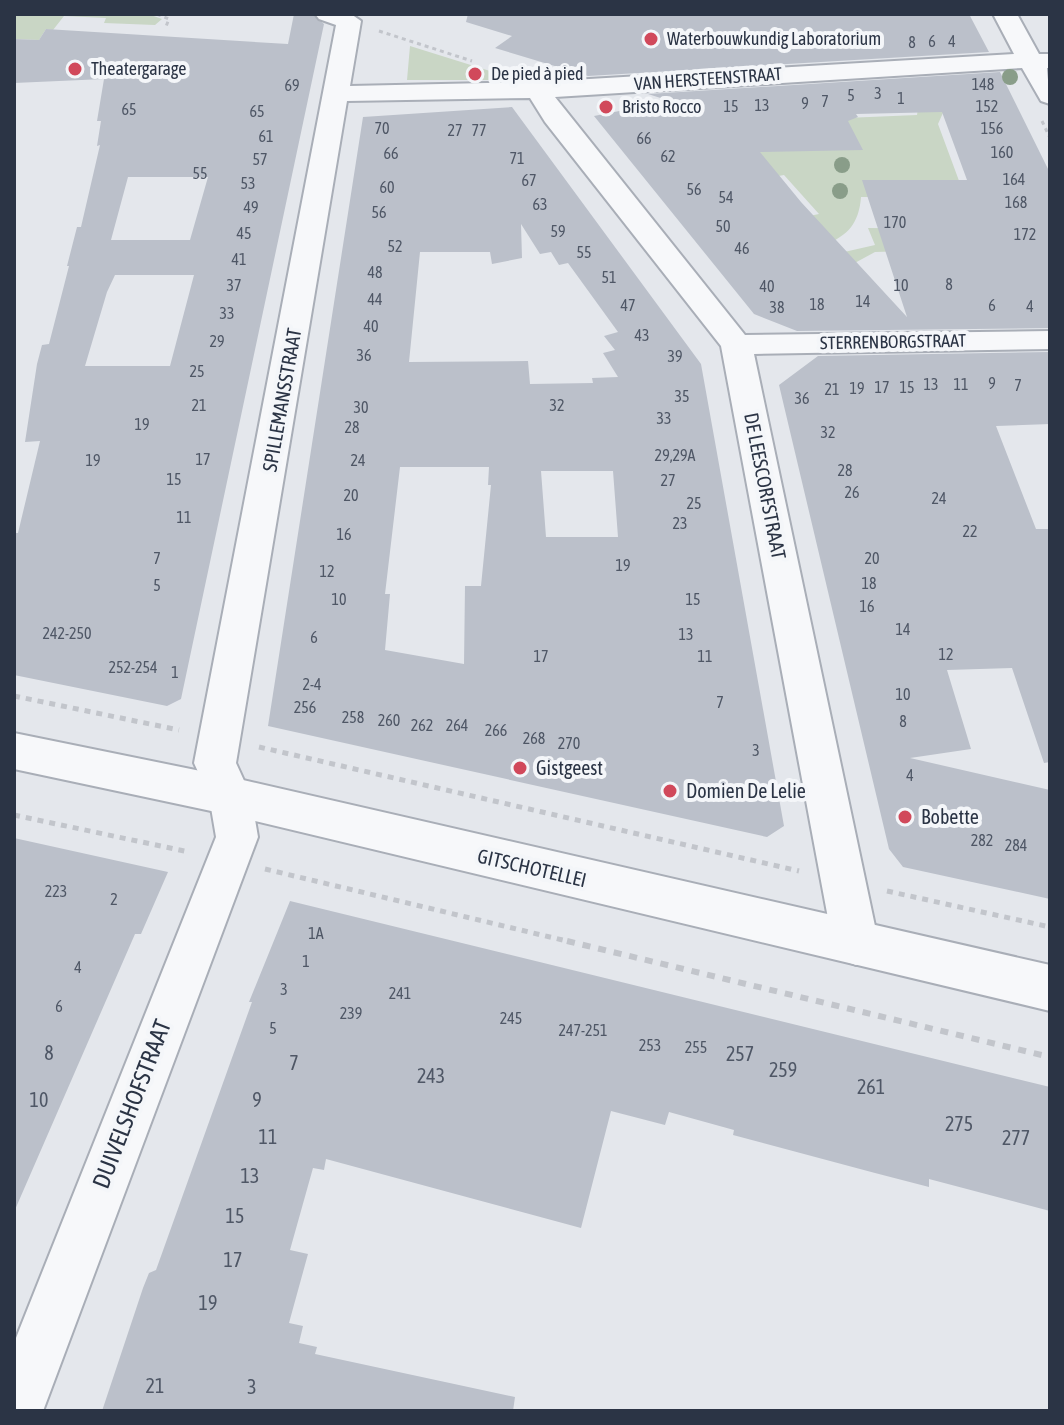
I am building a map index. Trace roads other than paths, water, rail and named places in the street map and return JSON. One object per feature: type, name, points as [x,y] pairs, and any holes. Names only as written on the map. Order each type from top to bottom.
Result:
[{"type":"street","points":[[1005,14],[1040,61],[1050,96]]},
{"type":"street","name":"SPILLEMANSSTRAAT","points":[[230,796],[215,763],[337,94],[335,17]]},
{"type":"street","name":"VAN HERSTEENSTRAAT","points":[[337,94],[538,90],[1040,61]]},
{"type":"street","name":"DE LEESCORFSTRAAT","points":[[538,90],[554,116],[736,345],[856,945]]},
{"type":"street","name":"STERRENBORGSTRAAT","points":[[736,345],[1050,340]]},
{"type":"street","name":"GITSCHOTELLEI","points":[[14,751],[230,796],[1050,988]]},
{"type":"street","name":"DUIVELSHOFSTRAAT","points":[[15,1411],[237,837],[230,796]]},
{"type":"place","name":"Waterbouwkundig Laboratorium","points":[[651,39]]},
{"type":"place","name":"Theatergarage","points":[[75,69]]},
{"type":"place","name":"De pied à pied","points":[[475,74]]},
{"type":"place","name":"Bristo Rocco","points":[[606,107]]},
{"type":"place","name":"Gistgeest","points":[[520,768]]},
{"type":"place","name":"Domien De Lelie","points":[[670,791]]},
{"type":"place","name":"Bobette","points":[[905,817]]}]
